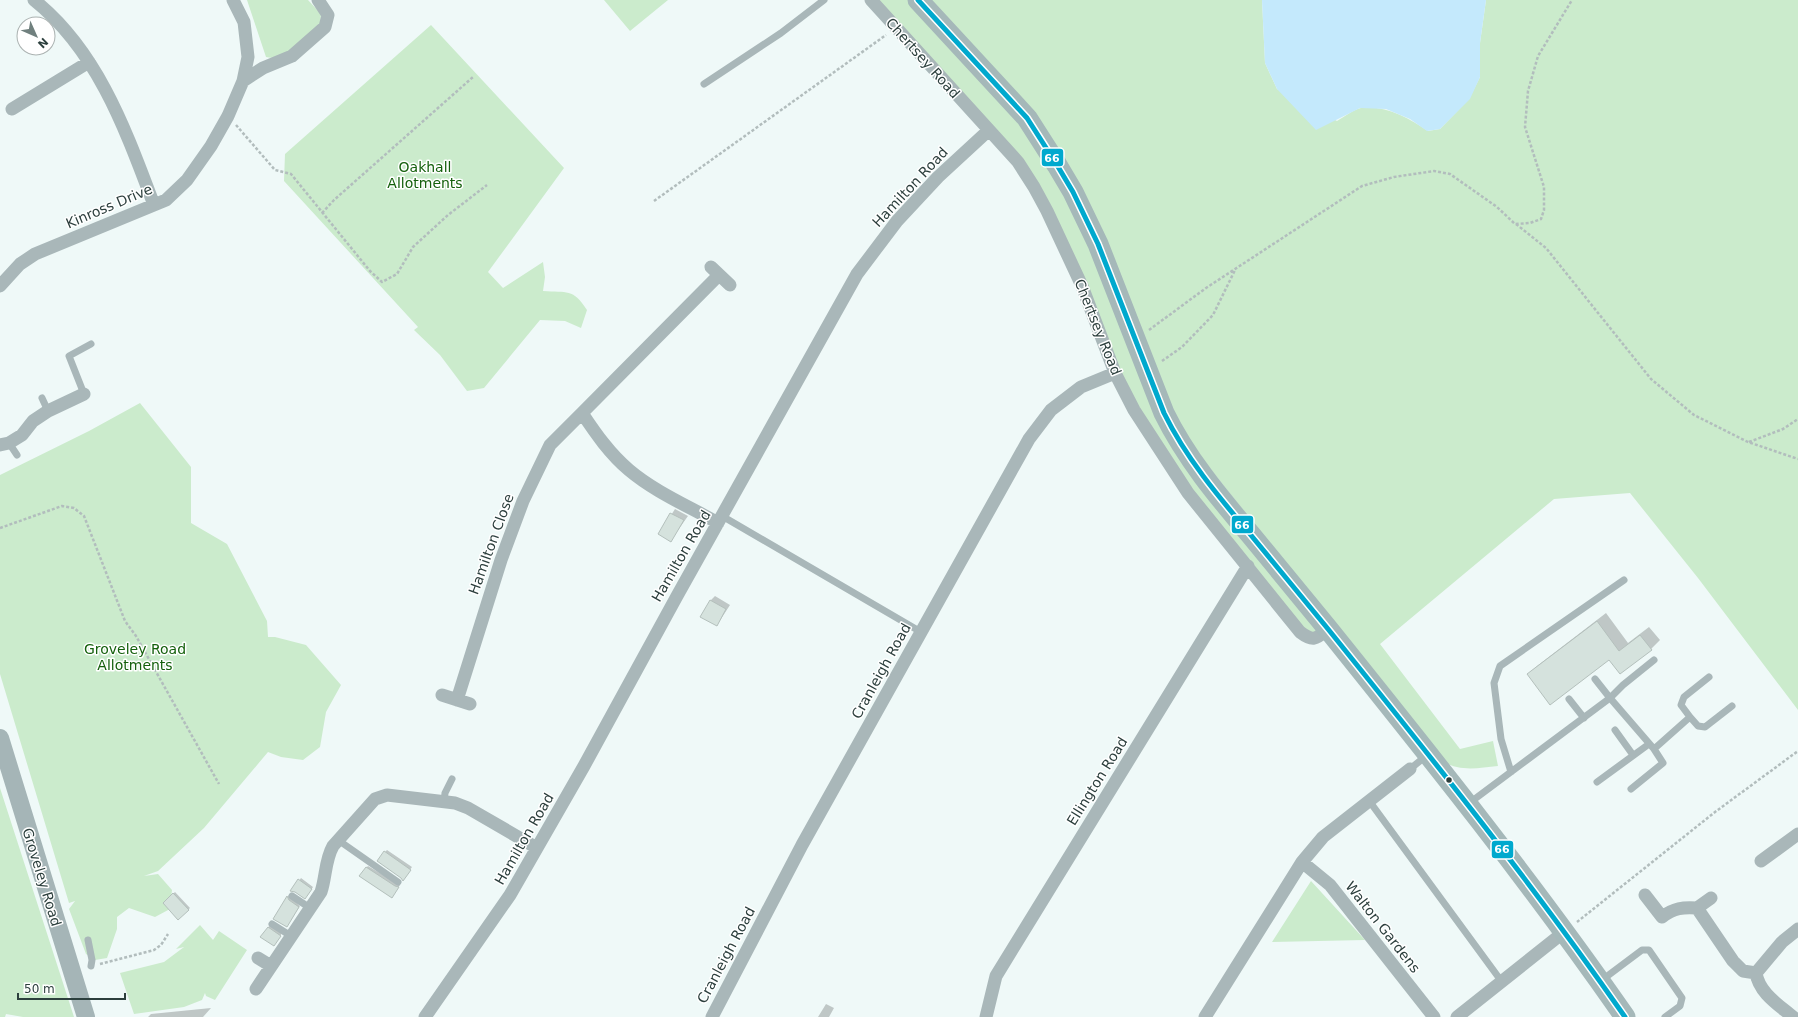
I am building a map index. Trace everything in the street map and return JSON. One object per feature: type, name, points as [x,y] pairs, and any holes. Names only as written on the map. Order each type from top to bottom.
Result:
[{"type":"main road","points":[[918,0],[1026,118],[1073,192],[1089,225],[1164,413],[1190,458],[1468,804],[1564,932],[1625,1017]]},
{"type":"street","points":[[34,0],[46,10],[76,43],[107,90],[129,139],[154,205]]},
{"type":"street","name":"Kinross Drive","points":[[0,286],[20,264],[35,254],[166,200],[187,180],[211,146],[228,116],[243,82],[248,57],[244,22],[233,0]]},
{"type":"street","points":[[243,82],[262,68],[292,56],[325,27],[328,15],[318,0]]},
{"type":"street","name":"Chertsey Road","points":[[871,0],[1018,162],[1047,211],[1082,286],[1115,373],[1134,410],[1188,493],[1300,632],[1308,638],[1315,638],[1328,629]]},
{"type":"street","points":[[12,109],[89,62]]},
{"type":"street","name":"Hamilton Road","points":[[425,1017],[506,901],[537,848],[858,274],[897,221],[938,177],[988,130]]},
{"type":"street","name":"Hamilton Close","points":[[457,700],[501,560],[523,501],[550,445],[582,414],[715,271],[730,285]]},
{"type":"street","name":"Cranleigh Road","points":[[712,1017],[802,845],[1029,440],[1051,410],[1081,387],[1115,373]]},
{"type":"street","points":[[5,444],[22,435],[33,421],[48,411],[84,394]]},
{"type":"street","points":[[582,414],[608,449],[629,470],[648,485],[720,520]]},
{"type":"street","name":"Ellington Road","points":[[986,1017],[996,976],[1248,566]]},
{"type":"street","points":[[442,695],[470,704]]},
{"type":"street","name":"Groveley Road","points":[[0,738],[86,1017]]},
{"type":"street","points":[[1205,1017],[1302,862],[1323,837],[1370,802],[1410,769]]},
{"type":"street","points":[[256,989],[321,892],[325,879],[328,854],[338,840],[375,799],[387,795],[455,803],[468,808],[537,848]]},
{"type":"street","points":[[1761,861],[1798,834]]},
{"type":"street","name":"Walton Gardens","points":[[1302,862],[1316,871],[1330,885],[1434,1017]]},
{"type":"street","points":[[1645,895],[1662,917],[1671,910],[1684,907],[1697,908],[1711,898]]},
{"type":"street","points":[[1697,908],[1733,961],[1743,971],[1756,973]]},
{"type":"street","points":[[1784,1014],[1763,990],[1757,981],[1756,973],[1782,942],[1798,929]]},
{"type":"street","points":[[1457,1017],[1564,932]]},
{"type":"street","points":[[258,958],[271,966]]},
{"type":"lane","points":[[704,84],[781,33],[824,0]]},
{"type":"lane","points":[[84,394],[69,356],[91,344]]},
{"type":"lane","points":[[42,398],[48,411]]},
{"type":"lane","points":[[5,444],[16,455]]},
{"type":"lane","points":[[720,520],[921,632]]},
{"type":"lane","points":[[1511,772],[1501,739],[1494,683],[1500,666],[1624,580]]},
{"type":"lane","points":[[1468,804],[1610,698],[1623,685],[1654,660]]},
{"type":"lane","points":[[1709,677],[1684,697],[1681,705],[1690,717],[1698,726],[1706,727],[1732,706]]},
{"type":"lane","points":[[1594,679],[1652,746],[1663,763],[1631,789]]},
{"type":"lane","points":[[1568,698],[1584,718]]},
{"type":"lane","points":[[1597,782],[1634,755],[1652,746],[1690,717]]},
{"type":"lane","points":[[1616,730],[1634,755]]},
{"type":"lane","points":[[1410,769],[1428,754]]},
{"type":"lane","points":[[444,802],[445,793],[452,779]]},
{"type":"lane","points":[[1370,802],[1502,982]]},
{"type":"lane","points":[[338,840],[398,882]]},
{"type":"lane","points":[[292,896],[310,908]]},
{"type":"lane","points":[[272,924],[291,936]]},
{"type":"lane","points":[[88,940],[92,960],[91,966]]},
{"type":"lane","points":[[1600,981],[1642,950],[1649,950],[1682,998],[1680,1006],[1664,1017]]},
{"type":"path","points":[[1515,224],[1530,223],[1541,219],[1544,210],[1544,186],[1525,127],[1528,91],[1538,56],[1572,0]]},
{"type":"path","points":[[654,201],[896,28]]},
{"type":"path","points":[[322,213],[334,200],[473,77]]},
{"type":"path","points":[[228,116],[275,170],[291,174],[370,271],[382,282],[397,274],[413,246],[448,215],[487,185]]},
{"type":"path","points":[[1135,339],[1235,269],[1362,186],[1394,177],[1434,172],[1450,174],[1497,207],[1515,224],[1546,248],[1651,379],[1694,415],[1748,442],[1798,459]]},
{"type":"path","points":[[1147,368],[1167,359],[1182,347],[1213,315],[1235,269]]},
{"type":"path","points":[[1748,442],[1783,429],[1798,419]]},
{"type":"path","points":[[0,528],[62,506],[74,508],[84,516],[125,621],[136,636],[219,784]]},
{"type":"path","points":[[1564,932],[1715,812],[1798,751]]},
{"type":"path","points":[[91,966],[154,950],[161,945],[168,934]]},
{"type":"green space","points":[[247,0],[308,0],[321,14],[320,26],[288,53],[273,58],[266,57]]},
{"type":"green space","points":[[604,0],[668,0],[630,31]]},
{"type":"green space","points":[[871,0],[918,0],[1057,165],[1164,413],[1328,629],[1308,638],[1248,566],[1134,410],[1034,187]]},
{"type":"green space","points":[[926,0],[1262,0],[1265,63],[1277,89],[1337,121],[1352,111],[1361,108],[1379,108],[1405,117],[1428,131],[1440,129],[1469,99],[1480,77],[1480,43],[1486,0],[1798,0],[1798,710],[1698,578],[1630,493],[1554,499],[1380,644],[1460,749],[1493,741],[1498,766],[1462,768],[1442,761],[1182,433],[1085,205]]},
{"type":"green space","name":"Oakhall Allotments","points":[[431,25],[564,168],[488,272],[503,288],[543,262],[545,277],[543,291],[569,293],[578,298],[587,310],[581,328],[565,321],[540,320],[484,388],[467,391],[440,355],[414,330],[418,327],[284,181],[285,154]]},
{"type":"green space","name":"Groveley Road Allotments","points":[[140,403],[191,467],[191,523],[227,544],[267,621],[268,637],[275,637],[306,645],[341,685],[326,712],[320,747],[303,760],[281,757],[268,752],[204,828],[158,871],[144,876],[158,874],[172,890],[170,909],[155,917],[129,908],[117,917],[117,929],[107,958],[95,960],[86,954],[69,909],[75,901],[69,903],[0,674],[0,475],[89,431]]},
{"type":"green space","points":[[0,788],[74,1017],[23,1017],[6,1014],[5,1017],[0,1017]]},
{"type":"green space","points":[[1311,881],[1365,940],[1272,942]]},
{"type":"green space","points":[[200,925],[213,940],[219,931],[247,950],[215,1000],[206,996],[205,993],[202,1000],[184,1007],[134,1014],[120,973],[164,962],[184,947],[176,949]]},
{"type":"water","points":[[1262,0],[1486,0],[1480,43],[1480,77],[1470,99],[1440,129],[1427,131],[1410,119],[1386,109],[1360,108],[1316,130],[1277,89],[1265,63]]},
{"type":"building","points":[[670,513],[684,520],[671,542],[658,534]]},
{"type":"building","points":[[710,600],[726,609],[717,626],[700,617]]},
{"type":"building","points":[[1597,621],[1619,651],[1640,635],[1652,650],[1620,674],[1609,660],[1550,705],[1527,674]]},
{"type":"building","points":[[384,851],[411,870],[403,881],[377,861]]},
{"type":"building","points":[[366,867],[395,886],[399,887],[392,898],[359,876]]},
{"type":"building","points":[[298,879],[312,889],[305,899],[295,892],[290,891]]},
{"type":"building","points":[[173,893],[189,910],[178,920],[163,903]]},
{"type":"building","points":[[287,896],[289,900],[299,907],[287,927],[273,919]]},
{"type":"building","points":[[268,927],[281,936],[274,946],[260,937]]},
{"type":"transit line","name":"66","points":[[918,0],[1027,118],[1057,165],[1073,192],[1098,244],[1164,413],[1192,461],[1480,820],[1554,918],[1625,1017]]}]
